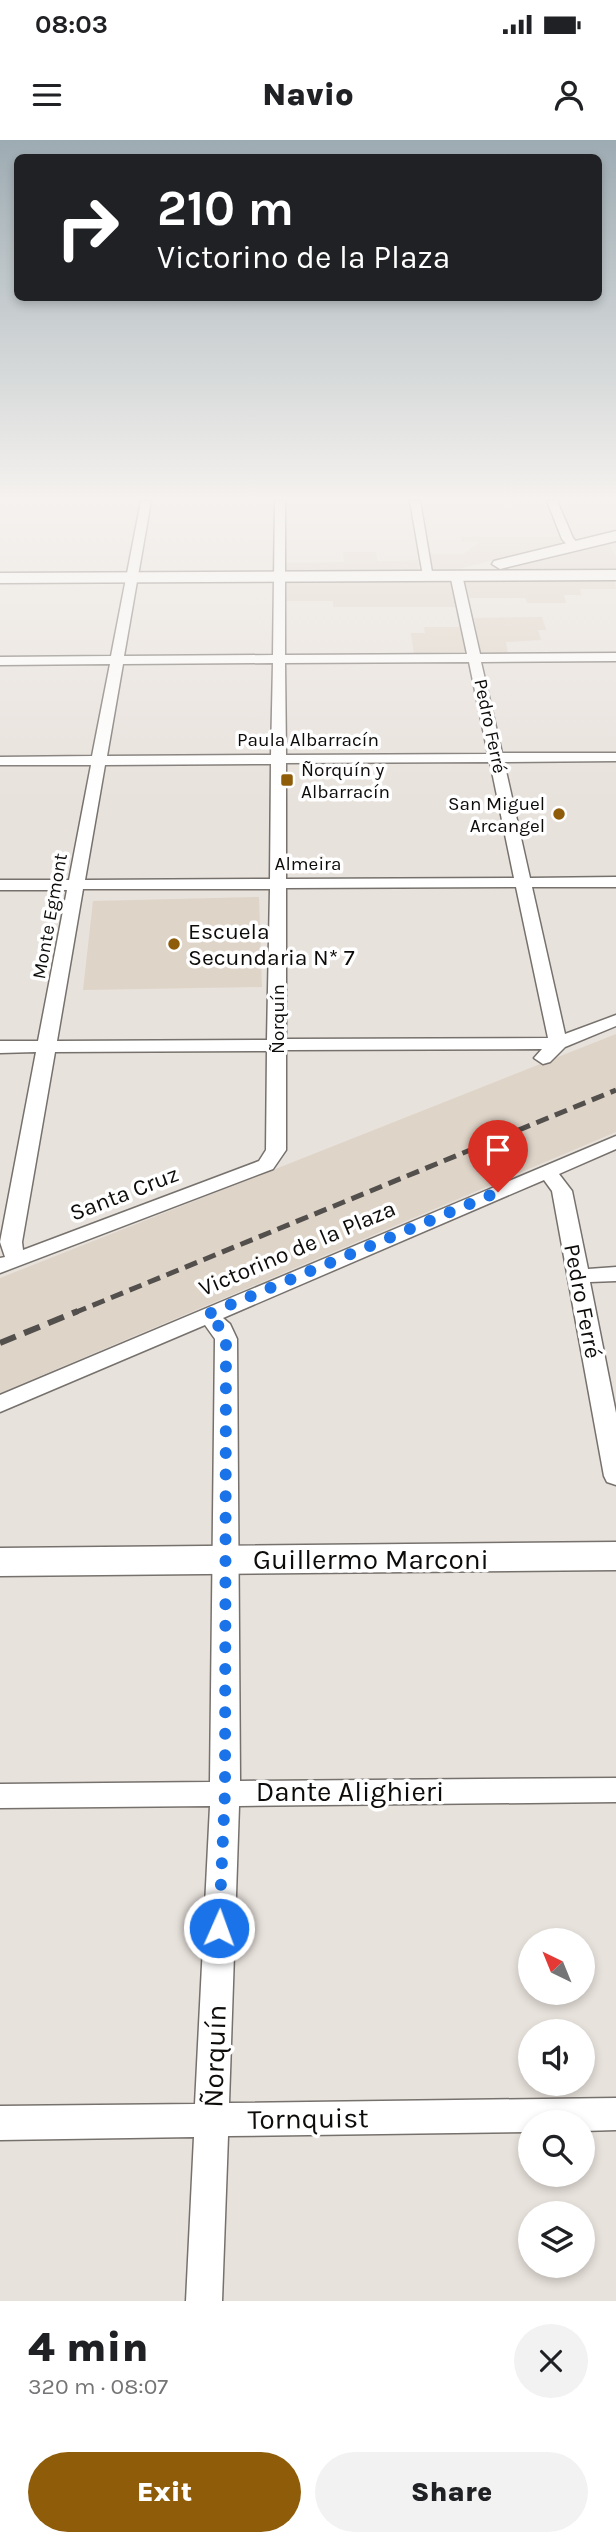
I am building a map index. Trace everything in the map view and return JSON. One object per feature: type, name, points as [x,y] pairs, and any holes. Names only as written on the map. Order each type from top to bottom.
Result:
[{"type":"main road","name":"Guillermo Marconi","points":[[0,1562],[616,1556]]},
{"type":"street","name":"Monte Egmont","points":[[10,1263],[11,1242],[126,602]]},
{"type":"street","name":"Ñorquín","points":[[266,1165],[276,1150],[279,602]]},
{"type":"street","name":"Pedro Ferré","points":[[462,602],[558,1043]]},
{"type":"street","points":[[0,661],[616,657]]},
{"type":"street","name":"Paula Albarracín","points":[[0,761],[616,757]]},
{"type":"street","name":"Almeira","points":[[0,886],[616,882]]},
{"type":"street","points":[[0,1047],[558,1043],[616,1020]]},
{"type":"street","points":[[543,1058],[558,1043]]},
{"type":"street","name":"Victorino de la Plaza","points":[[0,1404],[616,1142]]},
{"type":"street","name":"Santa Cruz","points":[[10,1263],[266,1165]]},
{"type":"street","name":"Pedro Ferré","points":[[547,1171],[562,1191],[616,1476]]},
{"type":"street","points":[[578,1276],[616,1274]]},
{"type":"street","name":"Ñorquín","points":[[204,2301],[225,1792],[227,1560],[226,1339],[222,1329],[206,1315]]},
{"type":"street","name":"Dante Alighieri","points":[[0,1796],[616,1790]]},
{"type":"street","name":"Tornquist","points":[[0,2123],[616,2115]]},
{"type":"shaded area","points":[[333,602],[455,602],[456,607],[333,607]]},
{"type":"shaded area","points":[[527,602],[566,603],[527,603]]},
{"type":"shaded area","points":[[542,617],[546,630],[538,630],[541,640],[506,642],[508,655],[481,653],[474,618]]},
{"type":"shaded area","points":[[424,627],[462,627],[467,651],[460,655],[414,655],[411,633],[425,633]]},
{"type":"shaded area","name":"Escuela Secundaria N* 7","points":[[259,897],[262,987],[83,990],[93,901]]},
{"type":"shaded area","points":[[616,1034],[616,1132],[0,1393],[0,1278]]},
{"type":"railway","points":[[74,1313],[616,1090]]},
{"type":"railway","points":[[0,1343],[78,1311]]},
{"type":"place","name":"Ñorquín y Albarracín","points":[[287,780]]},
{"type":"place","name":"San Miguel Arcangel","points":[[559,814]]},
{"type":"place","name":"Escuela Secundaria N* 7","points":[[174,944]]},
{"type":"route","points":[[219,1928],[225,1792],[226,1339],[222,1329],[206,1315],[498,1192]]}]
